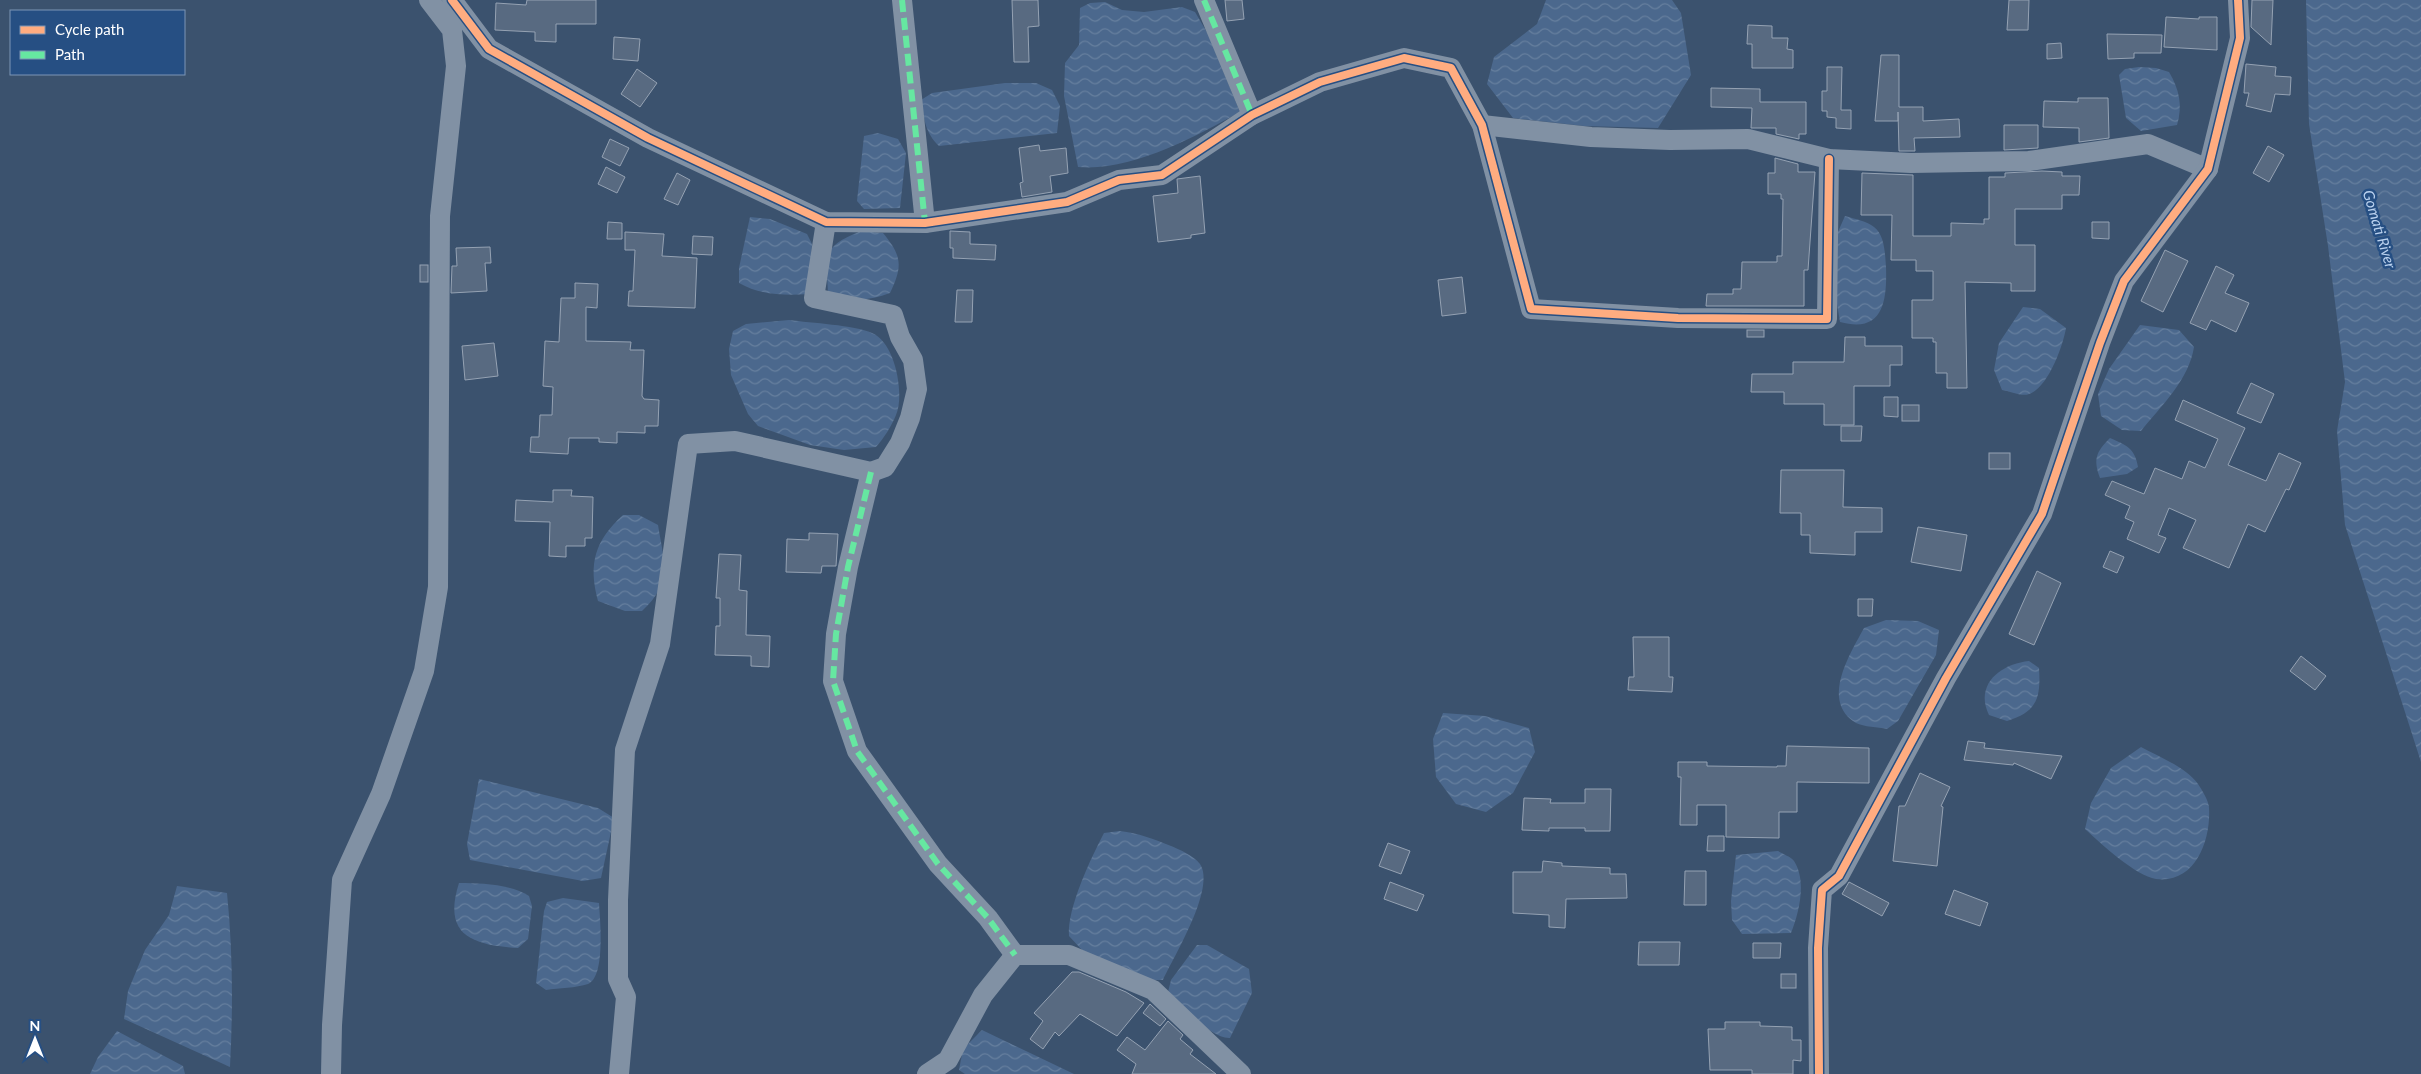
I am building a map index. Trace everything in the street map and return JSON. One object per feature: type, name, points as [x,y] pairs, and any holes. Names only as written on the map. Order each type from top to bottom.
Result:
[{"type":"street","points":[[331,1074],[332,1025],[342,880],[381,794],[424,671],[438,587],[440,216],[456,66],[452,30],[429,0]]},
{"type":"street","points":[[452,0],[489,49],[648,138],[826,222],[925,223],[1067,202],[1119,180],[1162,175],[1252,115],[1320,82],[1404,58],[1450,68],[1482,125],[1532,309],[1678,318],[1827,319],[1829,159]]},
{"type":"street","points":[[902,0],[925,223]]},
{"type":"street","points":[[1204,0],[1252,115]]},
{"type":"street","points":[[1819,1074],[1818,948],[1822,890],[1839,876],[1946,678],[2042,514],[2100,343],[2124,281],[2208,169],[2240,38],[2238,0]]},
{"type":"street","points":[[1482,125],[1591,137],[1670,140],[1748,139],[1829,159],[1911,163],[2029,162],[2148,144],[2208,169]]},
{"type":"street","points":[[619,1074],[626,997],[618,979],[618,900],[625,750],[660,644],[688,444],[736,441],[871,472],[885,467],[900,443],[910,418],[917,389],[913,360],[900,337],[893,315],[814,298],[826,222]]},
{"type":"street","points":[[871,472],[848,567],[836,634],[833,681],[857,751],[938,864],[988,918],[1015,955]]},
{"type":"street","points":[[927,1074],[948,1060],[983,995],[1015,955]]},
{"type":"street","points":[[1015,955],[1069,955],[1153,990],[1241,1074]]},
{"type":"water","points":[[1546,0],[1672,0],[1681,13],[1691,75],[1658,128],[1584,126],[1513,118],[1487,84],[1494,57],[1537,24]]},
{"type":"water","name":"Gomati River","points":[[2306,0],[2421,0],[2421,762],[2345,525],[2337,431],[2345,382],[2328,246],[2309,124]]},
{"type":"water","points":[[1105,2],[1122,10],[1144,12],[1182,7],[1195,12],[1208,34],[1240,112],[1162,151],[1119,164],[1078,167],[1064,96],[1065,63],[1079,45],[1080,8],[1090,3]]},
{"type":"water","points":[[2139,67],[2156,68],[2169,72],[2179,97],[2180,111],[2177,125],[2141,131],[2126,118],[2119,75],[2125,69]]},
{"type":"water","points":[[1005,83],[1036,83],[1052,90],[1060,106],[1057,133],[939,146],[934,141],[926,125],[921,100],[932,93]]},
{"type":"water","points":[[878,133],[898,139],[906,153],[900,208],[864,209],[857,201],[864,136]]},
{"type":"water","points":[[1845,216],[1874,227],[1878,231],[1884,245],[1886,279],[1883,302],[1880,311],[1874,319],[1866,323],[1840,322],[1833,243]]},
{"type":"water","points":[[750,217],[770,219],[807,234],[812,244],[809,294],[773,294],[755,290],[739,283],[739,268]]},
{"type":"water","points":[[861,231],[883,233],[894,248],[899,268],[890,293],[875,298],[852,299],[828,293],[827,260],[829,253],[839,242]]},
{"type":"water","points":[[2023,307],[2040,309],[2066,328],[2054,366],[2042,384],[2036,390],[2026,395],[2002,390],[1994,370],[1999,343]]},
{"type":"water","points":[[789,320],[864,330],[880,338],[887,347],[896,370],[899,395],[898,406],[890,428],[876,447],[844,450],[810,445],[758,426],[748,414],[731,375],[729,349],[733,331],[746,324]]},
{"type":"water","points":[[2140,325],[2179,330],[2194,347],[2191,359],[2180,381],[2141,431],[2122,430],[2101,416],[2098,394],[2109,369]]},
{"type":"water","points":[[2110,438],[2132,451],[2138,467],[2127,474],[2100,478],[2096,461],[2097,456]]},
{"type":"water","points":[[623,515],[639,515],[658,525],[664,571],[658,591],[652,601],[642,611],[625,611],[598,601],[595,587],[594,564],[596,554],[606,534]]},
{"type":"water","points":[[1886,620],[1918,621],[1939,630],[1936,655],[1898,721],[1887,729],[1856,723],[1845,714],[1840,703],[1839,690],[1846,664],[1864,628]]},
{"type":"water","points":[[2029,661],[2039,668],[2038,696],[2031,708],[2025,713],[2007,721],[1989,715],[1985,704],[1985,694],[1993,678],[2009,666]]},
{"type":"water","points":[[1443,713],[1485,716],[1529,728],[1535,752],[1513,793],[1486,812],[1456,804],[1436,777],[1433,739]]},
{"type":"water","points":[[2141,747],[2187,772],[2198,784],[2209,805],[2207,834],[2198,858],[2181,875],[2170,879],[2156,879],[2139,872],[2129,866],[2085,829],[2091,803],[2111,768]]},
{"type":"water","points":[[479,779],[598,808],[614,818],[601,878],[583,881],[470,860],[467,844]]},
{"type":"water","points":[[1120,831],[1133,833],[1171,846],[1186,853],[1200,864],[1203,875],[1203,889],[1198,905],[1192,922],[1163,980],[1148,980],[1082,950],[1069,936],[1069,925],[1076,898],[1099,843],[1104,833]]},
{"type":"water","points":[[1778,851],[1794,861],[1800,878],[1799,907],[1791,933],[1742,934],[1732,920],[1731,901],[1736,855]]},
{"type":"water","points":[[459,883],[504,887],[529,896],[532,906],[528,939],[518,948],[502,947],[475,940],[465,934],[458,926],[455,915],[455,901]]},
{"type":"water","points":[[177,886],[227,893],[232,980],[230,1067],[124,1019],[128,991],[145,950],[169,915]]},
{"type":"water","points":[[563,898],[599,903],[600,960],[594,979],[588,984],[546,990],[536,983],[544,911],[547,902]]},
{"type":"water","points":[[1197,945],[1207,945],[1249,969],[1252,993],[1230,1038],[1222,1037],[1205,1027],[1188,1013],[1168,992],[1171,980]]},
{"type":"water","points":[[982,1030],[1074,1074],[965,1074],[959,1070],[963,1049]]},
{"type":"water","points":[[117,1031],[183,1066],[185,1074],[90,1074],[98,1057]]},
{"type":"building","points":[[527,0],[596,0],[596,24],[556,24],[556,42],[535,41],[535,32],[495,30],[496,3],[526,5]]},
{"type":"building","points":[[1012,0],[1038,0],[1039,26],[1028,27],[1029,62],[1014,62]]},
{"type":"building","points":[[1225,0],[1242,0],[1244,19],[1227,21]]},
{"type":"building","points":[[2009,0],[2029,0],[2028,30],[2007,30]]},
{"type":"building","points":[[2252,0],[2273,0],[2271,45],[2251,27]]},
{"type":"building","points":[[2166,17],[2199,19],[2199,17],[2217,17],[2217,50],[2164,47]]},
{"type":"building","points":[[1748,25],[1772,26],[1772,38],[1788,38],[1787,49],[1793,50],[1793,68],[1752,68],[1752,44],[1747,44]]},
{"type":"building","points":[[2107,34],[2162,35],[2161,53],[2134,53],[2134,58],[2108,59]]},
{"type":"building","points":[[614,37],[640,39],[638,61],[613,59]]},
{"type":"building","points":[[2061,43],[2062,58],[2047,59],[2047,44]]},
{"type":"building","points":[[1881,55],[1899,55],[1899,107],[1923,107],[1923,121],[1959,119],[1960,137],[1914,138],[1915,151],[1899,151],[1898,112],[1898,121],[1875,121]]},
{"type":"building","points":[[2246,64],[2276,67],[2275,76],[2291,77],[2290,95],[2275,94],[2271,112],[2246,106],[2249,93],[2244,93]]},
{"type":"building","points":[[1827,67],[1842,67],[1841,110],[1851,110],[1851,129],[1836,128],[1836,118],[1827,117],[1827,111],[1822,111],[1822,91],[1827,91]]},
{"type":"building","points":[[637,69],[657,83],[640,107],[621,94]]},
{"type":"building","points":[[1711,88],[1760,89],[1760,102],[1806,102],[1806,134],[1799,134],[1799,139],[1776,134],[1776,128],[1751,128],[1752,108],[1711,107]]},
{"type":"building","points":[[2078,98],[2108,98],[2109,138],[2079,142],[2079,128],[2043,127],[2044,101],[2078,102]]},
{"type":"building","points":[[2004,125],[2038,125],[2038,148],[2004,150]]},
{"type":"building","points":[[610,139],[629,148],[620,166],[602,157]]},
{"type":"building","points":[[1039,145],[1040,151],[1066,148],[1068,173],[1050,176],[1052,192],[1022,197],[1020,183],[1023,182],[1019,148]]},
{"type":"building","points":[[2268,146],[2284,155],[2269,182],[2253,173]]},
{"type":"building","points":[[1775,158],[1798,164],[1798,172],[1815,172],[1808,270],[1804,270],[1804,306],[1706,306],[1707,294],[1733,294],[1733,289],[1741,289],[1742,262],[1777,262],[1777,256],[1782,256],[1783,199],[1781,199],[1781,194],[1768,194],[1768,173],[1775,173]]},
{"type":"building","points":[[606,167],[625,177],[617,193],[598,184]]},
{"type":"building","points":[[2062,172],[2062,176],[2080,176],[2079,195],[2062,195],[2062,209],[2015,209],[2015,245],[2035,245],[2035,291],[2011,291],[2011,283],[1965,282],[1967,388],[1947,388],[1947,373],[1936,373],[1936,342],[1933,342],[1933,338],[1912,338],[1912,300],[1933,300],[1933,271],[1916,271],[1916,260],[1891,260],[1892,215],[1861,215],[1862,173],[1913,175],[1913,236],[1951,236],[1951,223],[1984,224],[1984,219],[1989,219],[1989,177],[2005,177],[2005,173]]},
{"type":"building","points":[[677,173],[690,180],[678,205],[664,199]]},
{"type":"building","points":[[1200,176],[1205,233],[1191,235],[1191,238],[1158,242],[1153,196],[1178,193],[1177,179]]},
{"type":"building","points":[[608,222],[622,223],[622,239],[607,239]]},
{"type":"building","points":[[2092,222],[2109,222],[2109,239],[2092,238]]},
{"type":"building","points":[[950,231],[970,232],[970,244],[996,245],[995,260],[953,258],[953,248],[950,248]]},
{"type":"building","points":[[625,232],[664,234],[662,256],[697,258],[695,308],[628,306],[629,291],[633,291],[635,250],[625,250]]},
{"type":"building","points":[[693,236],[713,237],[712,255],[692,254]]},
{"type":"building","points":[[490,247],[491,263],[485,263],[487,291],[451,293],[452,266],[457,266],[456,248]]},
{"type":"building","points":[[2165,250],[2188,261],[2163,312],[2141,301]]},
{"type":"building","points":[[420,265],[428,265],[428,282],[420,282]]},
{"type":"building","points":[[2216,266],[2234,275],[2225,293],[2249,303],[2236,332],[2211,320],[2206,330],[2190,323]]},
{"type":"building","points":[[1462,277],[1466,313],[1442,316],[1438,280]]},
{"type":"building","points":[[575,283],[598,284],[597,308],[586,307],[586,341],[631,342],[630,350],[644,350],[642,396],[644,399],[659,400],[658,426],[645,426],[645,433],[617,432],[617,443],[599,442],[599,438],[569,438],[568,454],[530,452],[531,437],[539,437],[540,415],[552,415],[553,387],[543,386],[545,341],[559,342],[561,298],[575,298]]},
{"type":"building","points":[[957,290],[973,290],[972,322],[955,322]]},
{"type":"building","points":[[1747,330],[1764,330],[1764,337],[1747,337]]},
{"type":"building","points":[[1845,337],[1865,337],[1865,346],[1902,346],[1902,365],[1890,365],[1890,386],[1854,386],[1854,425],[1824,425],[1824,404],[1784,404],[1784,392],[1751,392],[1752,374],[1793,374],[1793,362],[1844,362]]},
{"type":"building","points":[[494,343],[498,376],[465,380],[462,346]]},
{"type":"building","points":[[2251,383],[2274,394],[2261,423],[2237,413]]},
{"type":"building","points":[[1884,397],[1898,397],[1898,417],[1884,416]]},
{"type":"building","points":[[2183,400],[2245,428],[2228,465],[2266,481],[2279,453],[2301,463],[2289,490],[2286,489],[2265,532],[2248,524],[2229,568],[2183,548],[2196,520],[2169,508],[2158,535],[2166,538],[2159,553],[2127,539],[2134,522],[2125,518],[2130,506],[2105,495],[2112,481],[2144,494],[2155,468],[2182,479],[2189,461],[2205,468],[2218,439],[2175,420]]},
{"type":"building","points":[[1902,405],[1919,405],[1919,421],[1902,421]]},
{"type":"building","points":[[1841,426],[1862,426],[1861,441],[1841,441]]},
{"type":"building","points":[[1989,453],[2010,453],[2010,469],[1989,469]]},
{"type":"building","points":[[1781,470],[1844,470],[1843,507],[1882,508],[1882,532],[1855,532],[1855,555],[1810,553],[1810,535],[1801,535],[1801,513],[1780,513]]},
{"type":"building","points":[[553,490],[572,490],[571,496],[593,497],[592,538],[585,538],[585,546],[566,546],[566,557],[549,556],[550,522],[515,521],[516,500],[553,502]]},
{"type":"building","points":[[1918,527],[1967,535],[1961,571],[1911,562]]},
{"type":"building","points":[[809,533],[838,534],[836,566],[822,566],[821,573],[786,572],[787,539],[809,540]]},
{"type":"building","points":[[2110,551],[2124,557],[2117,573],[2103,567]]},
{"type":"building","points":[[719,554],[741,555],[739,590],[747,591],[746,635],[770,636],[769,667],[751,666],[751,656],[715,655],[716,626],[720,626],[720,598],[716,598]]},
{"type":"building","points":[[2037,571],[2061,583],[2034,645],[2009,634]]},
{"type":"building","points":[[1858,599],[1873,599],[1872,616],[1858,616]]},
{"type":"building","points":[[1633,637],[1669,637],[1669,677],[1673,677],[1672,692],[1628,690],[1629,677],[1634,677]]},
{"type":"building","points":[[2301,656],[2326,676],[2315,690],[2290,671]]},
{"type":"building","points":[[1968,741],[1985,743],[1984,748],[2062,756],[2051,779],[2014,763],[2013,765],[1964,760]]},
{"type":"building","points":[[1787,746],[1869,748],[1869,783],[1797,782],[1797,812],[1779,812],[1779,838],[1726,837],[1726,805],[1697,805],[1697,825],[1680,825],[1681,777],[1678,777],[1678,762],[1707,762],[1707,766],[1786,766]]},
{"type":"building","points":[[1920,773],[1950,787],[1941,806],[1943,807],[1937,866],[1893,861],[1899,806],[1905,806]]},
{"type":"building","points":[[1585,789],[1611,789],[1610,831],[1585,831],[1585,828],[1549,828],[1549,831],[1522,830],[1524,798],[1551,799],[1550,803],[1585,803]]},
{"type":"building","points":[[1708,836],[1724,836],[1724,851],[1707,851]]},
{"type":"building","points":[[1388,843],[1410,851],[1401,874],[1379,866]]},
{"type":"building","points":[[1543,861],[1562,863],[1562,866],[1610,868],[1610,874],[1626,874],[1627,898],[1566,899],[1565,928],[1549,927],[1549,915],[1513,913],[1513,872],[1542,872]]},
{"type":"building","points":[[1685,871],[1706,871],[1706,905],[1684,905]]},
{"type":"building","points":[[1390,882],[1424,895],[1417,911],[1384,899]]},
{"type":"building","points":[[1849,882],[1889,903],[1882,916],[1842,894]]},
{"type":"building","points":[[1954,890],[1988,903],[1980,926],[1945,914]]},
{"type":"building","points":[[1639,942],[1680,942],[1679,965],[1638,965]]},
{"type":"building","points":[[1753,943],[1781,943],[1780,958],[1753,958]]},
{"type":"building","points":[[1072,972],[1079,972],[1126,992],[1144,1003],[1117,1036],[1080,1014],[1059,1036],[1055,1032],[1043,1049],[1030,1039],[1043,1021],[1034,1013]]},
{"type":"building","points":[[1781,974],[1796,974],[1796,988],[1781,988]]},
{"type":"building","points":[[1150,1004],[1166,1019],[1160,1026],[1143,1013]]},
{"type":"building","points":[[1168,1021],[1183,1035],[1180,1039],[1193,1050],[1190,1054],[1216,1074],[1132,1074],[1136,1064],[1117,1050],[1127,1037],[1145,1050]]},
{"type":"building","points":[[1725,1022],[1760,1022],[1760,1026],[1792,1027],[1792,1040],[1801,1040],[1801,1061],[1793,1060],[1793,1074],[1752,1074],[1752,1070],[1710,1070],[1708,1029],[1725,1029]]},
{"type":"marked path","points":[[902,0],[925,223]]},
{"type":"marked path","points":[[1204,0],[1252,115]]},
{"type":"marked path","points":[[871,472],[848,567],[836,634],[833,681],[857,751],[938,864],[988,918],[1015,955]]},
{"type":"cycle path","points":[[452,0],[489,49],[648,138],[826,222],[925,223],[1067,202],[1119,180],[1162,175],[1252,115],[1320,82],[1404,58],[1451,68],[1482,125],[1531,309],[1678,318],[1827,319],[1829,159]]},
{"type":"cycle path","points":[[1819,1074],[1818,948],[1822,890],[1839,876],[1946,678],[2042,514],[2100,343],[2124,281],[2208,169],[2240,38],[2238,0]]}]
